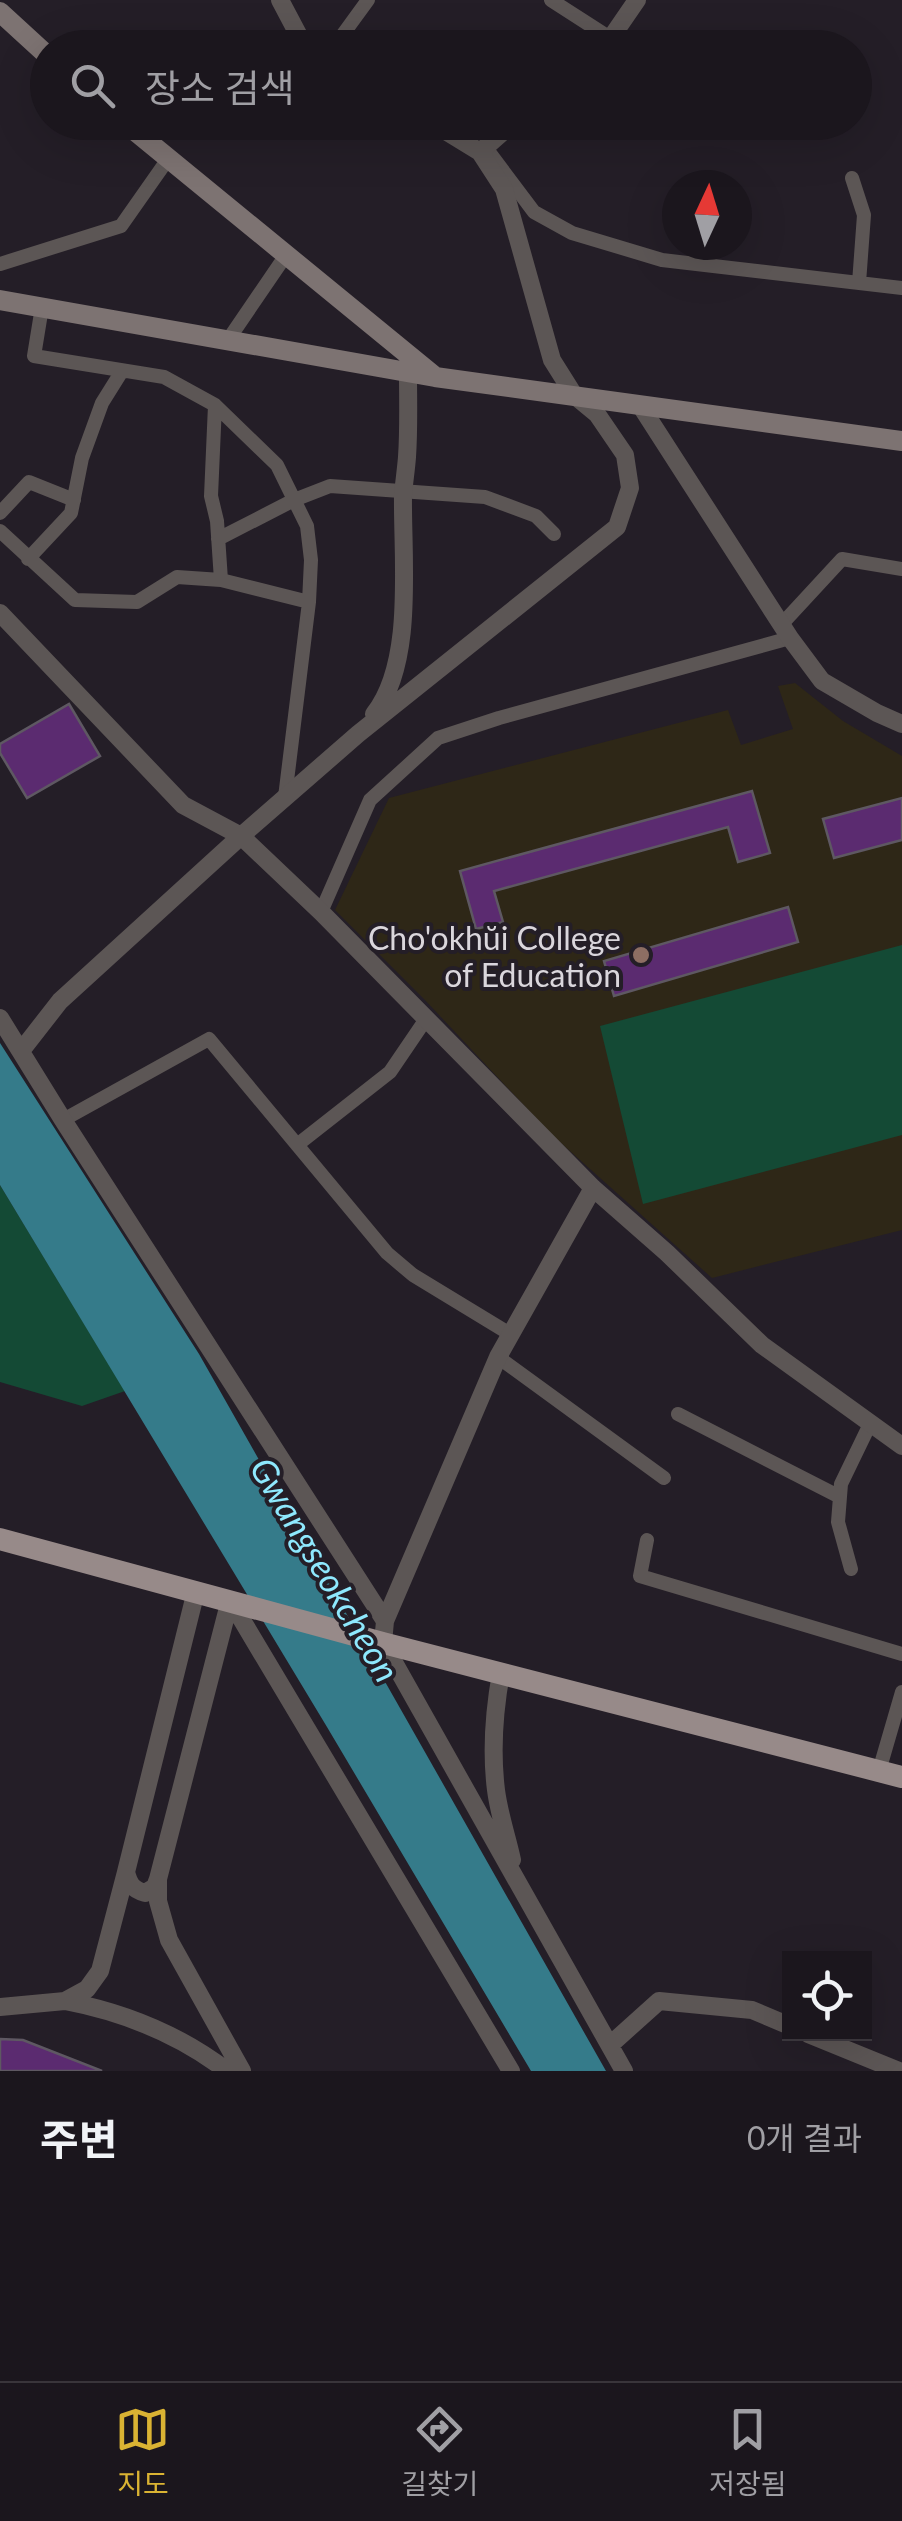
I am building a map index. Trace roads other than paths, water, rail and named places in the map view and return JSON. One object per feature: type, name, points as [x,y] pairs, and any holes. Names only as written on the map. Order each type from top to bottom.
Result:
[{"type":"main road","points":[[0,12],[30,40]]},
{"type":"main road","points":[[145,140],[435,376]]},
{"type":"main road","points":[[0,300],[408,372],[902,440]]},
{"type":"main road","points":[[0,1539],[254,1607],[379,1634],[501,1673],[891,1774]]},
{"type":"street","points":[[280,0],[296,30]]},
{"type":"street","points":[[346,30],[368,0]]},
{"type":"street","points":[[551,0],[590,30]]},
{"type":"street","points":[[616,30],[636,0]]},
{"type":"street","points":[[465,140],[482,149],[534,212],[572,234],[662,260],[902,288]]},
{"type":"street","points":[[482,149],[493,140]]},
{"type":"street","points":[[21,1052],[60,1000],[285,797],[617,528],[630,488],[625,455],[597,414],[574,396],[552,360],[504,189],[482,149]]},
{"type":"street","points":[[0,264],[121,226],[168,159]]},
{"type":"street","points":[[852,178],[864,215],[859,284]]},
{"type":"street","points":[[228,340],[286,256]]},
{"type":"street","points":[[42,307],[34,356],[164,378],[215,406],[277,465],[307,526],[311,560],[285,797]]},
{"type":"street","points":[[28,559],[71,512],[82,458],[102,403],[122,370]]},
{"type":"street","points":[[358,734],[382,704],[396,662],[404,614],[403,492],[408,372]]},
{"type":"street","points":[[640,405],[822,681],[902,724]]},
{"type":"street","points":[[215,406],[211,496],[221,580]]},
{"type":"street","points":[[0,513],[29,482],[74,500]]},
{"type":"street","points":[[218,539],[330,486],[486,497],[536,516],[554,534]]},
{"type":"street","points":[[0,532],[75,600],[137,602],[177,577],[221,580],[308,602]]},
{"type":"street","points":[[321,912],[370,800],[438,738],[786,631],[842,559],[902,569]]},
{"type":"street","points":[[0,613],[183,805],[241,836],[592,1188],[667,1252],[762,1345],[902,1446]]},
{"type":"street","points":[[0,1018],[379,1634],[624,2071]]},
{"type":"street","points":[[298,1145],[390,1072],[426,1019]]},
{"type":"street","points":[[63,1120],[209,1039],[387,1254],[413,1275],[510,1334]]},
{"type":"street","points":[[379,1634],[498,1357],[592,1188]]},
{"type":"street","points":[[498,1357],[664,1478]]},
{"type":"street","points":[[678,1414],[840,1497]]},
{"type":"street","points":[[852,1569],[838,1522],[840,1484],[871,1422]]},
{"type":"street","points":[[647,1540],[640,1576],[902,1654]]},
{"type":"street","points":[[65,2001],[86,1989],[100,1970],[196,1590]]},
{"type":"street","points":[[126,1872],[135,1890],[155,1888],[230,1600]]},
{"type":"street","points":[[230,1600],[511,2071]]},
{"type":"street","points":[[501,1673],[494,1714],[496,1794],[518,1882]]},
{"type":"street","points":[[891,1774],[902,1692]]},
{"type":"street","points":[[158,1879],[158,1901],[169,1940],[242,2071]]},
{"type":"street","points":[[0,2006],[65,2001],[101,2008],[158,2030],[204,2053],[227,2071]]},
{"type":"street","points":[[610,2045],[659,2001],[752,2010],[782,2023]]},
{"type":"street","points":[[825,2041],[899,2071]]},
{"type":"water","name":"Gwangseokcheon","points":[[0,1043],[199,1354],[606,2071],[531,2071],[0,1185]]},
{"type":"place","name":"Cho'okhŭi College of Education","points":[[641,955]]}]
